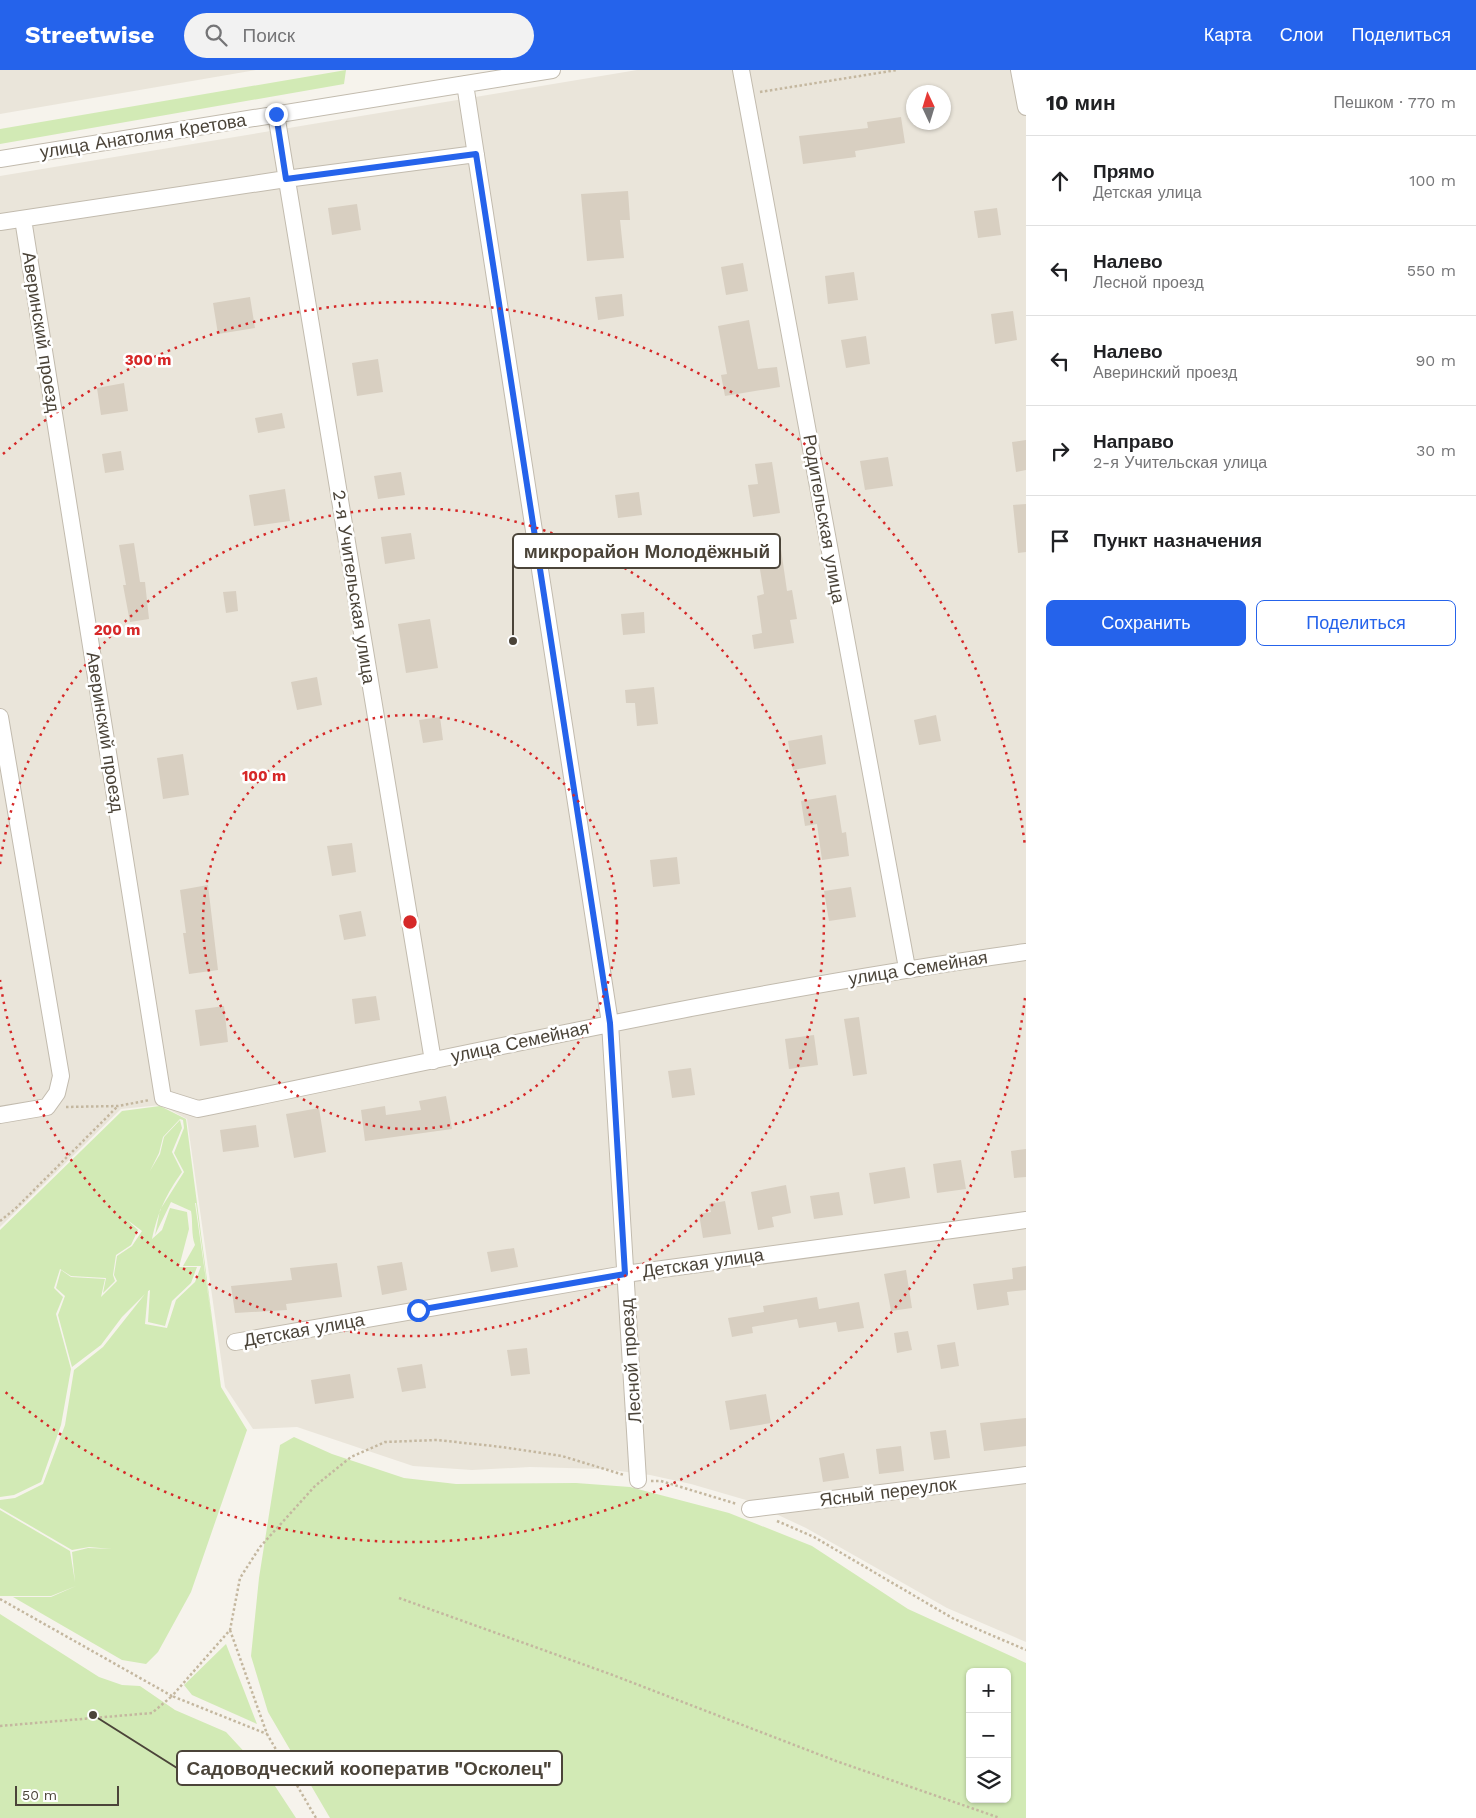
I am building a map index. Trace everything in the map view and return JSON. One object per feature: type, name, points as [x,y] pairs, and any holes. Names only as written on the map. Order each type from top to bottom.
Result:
[{"type":"street","name":"улица Анатолия Кретова","points":[[0,158],[552,70]]},
{"type":"street","name":"Родительская улица","points":[[741,70],[907,968]]},
{"type":"street","points":[[1019,70],[1026,107]]},
{"type":"street","name":"Лесной проезд","points":[[465,84],[610,1023],[638,1480]]},
{"type":"street","name":"2-я Учительская улица","points":[[276,114],[433,1061]]},
{"type":"street","points":[[0,222],[286,179],[476,154]]},
{"type":"street","name":"Аверинский проезд","points":[[23,218],[163,1098]]},
{"type":"street","points":[[0,717],[61,1076],[57,1093],[47,1107],[0,1115]]},
{"type":"street","name":"улица Семейная","points":[[163,1098],[198,1109],[610,1023],[907,968],[1026,952]]},
{"type":"street","name":"Детская улица","points":[[234,1342],[625,1274],[1026,1220]]},
{"type":"street","name":"Ясный переулок","points":[[750,1509],[1026,1475]]},
{"type":"path","points":[[746,94],[897,70]]},
{"type":"path","points":[[47,1107],[118,1106],[163,1098]]},
{"type":"path","points":[[0,1221],[15,1209],[118,1106]]},
{"type":"path","points":[[0,1726],[152,1713],[172,1696],[230,1630],[240,1578],[260,1547],[315,1486],[351,1457],[385,1442],[437,1440],[562,1456],[638,1480],[661,1481],[750,1509],[814,1537],[954,1619],[1026,1650]]},
{"type":"path","points":[[399,1598],[610,1674],[836,1761],[1000,1818]]},
{"type":"path","points":[[0,1600],[172,1696],[267,1734]]},
{"type":"path","points":[[230,1630],[267,1734],[316,1818]]},
{"type":"shaded area","points":[[0,70],[256,70],[0,114]]},
{"type":"shaded area","points":[[637,70],[1026,70],[1026,1642],[947,1608],[806,1528],[746,1500],[691,1484],[650,1475],[604,1469],[530,1467],[472,1470],[413,1466],[297,1427],[253,1429],[225,1387],[187,1119],[161,1105],[121,1109],[0,1227],[0,176]]},
{"type":"green space","points":[[346,70],[344,84],[0,144],[0,129]]},
{"type":"green space","points":[[160,1106],[186,1119],[221,1387],[247,1430],[191,1592],[158,1652],[146,1664],[122,1660],[13,1597],[51,1597],[76,1586],[51,1596],[0,1596],[0,1510],[70,1551],[75,1582],[72,1552],[88,1548],[112,1549],[89,1547],[72,1550],[0,1508],[0,1500],[15,1498],[43,1484],[65,1425],[74,1370],[103,1347],[145,1294],[122,1317],[101,1345],[72,1367],[58,1315],[65,1296],[56,1288],[61,1270],[71,1277],[105,1279],[101,1297],[117,1281],[114,1275],[117,1256],[132,1246],[142,1231],[126,1219],[138,1230],[131,1245],[116,1255],[113,1275],[115,1281],[103,1293],[106,1278],[71,1276],[60,1269],[54,1288],[63,1297],[56,1314],[71,1369],[61,1425],[41,1482],[14,1495],[0,1497],[0,1230],[122,1111]],"holes":[[[180,1119],[183,1120],[184,1128],[174,1153],[184,1172],[162,1207],[171,1188],[182,1172],[172,1152],[182,1128],[180,1120],[164,1137],[160,1154],[150,1171],[159,1153],[163,1137]],[[171,1202],[191,1211],[195,1245],[183,1266],[201,1266],[195,1282],[176,1300],[167,1328],[145,1324],[148,1291],[150,1290],[148,1322],[165,1326],[172,1301],[191,1283],[197,1267],[179,1267],[189,1229],[187,1212],[170,1208],[162,1230],[152,1239],[159,1213],[155,1235]],[[195,1203],[196,1203],[212,1322]]]},
{"type":"green space","points":[[294,1437],[332,1454],[404,1478],[456,1484],[576,1483],[630,1487],[729,1513],[812,1546],[908,1609],[1026,1663],[1026,1818],[330,1818],[268,1712],[251,1656],[259,1578],[280,1445]]},
{"type":"green space","points":[[0,1614],[99,1677],[122,1685],[140,1686],[175,1710],[226,1732],[273,1783],[296,1818],[0,1818]]},
{"type":"green space","points":[[226,1644],[257,1724],[192,1695],[184,1685]]},
{"type":"building","points":[[901,117],[905,143],[855,151],[856,157],[803,164],[799,136],[868,128],[867,122]]},
{"type":"building","points":[[628,191],[630,220],[620,220],[624,258],[587,261],[581,194]]},
{"type":"building","points":[[357,204],[361,230],[332,235],[328,208]]},
{"type":"building","points":[[997,208],[1001,235],[978,238],[974,211]]},
{"type":"building","points":[[743,263],[748,291],[726,295],[721,267]]},
{"type":"building","points":[[854,272],[858,300],[828,304],[825,276]]},
{"type":"building","points":[[622,294],[624,316],[598,320],[595,297]]},
{"type":"building","points":[[250,297],[255,328],[218,334],[213,303]]},
{"type":"building","points":[[1013,311],[1017,340],[995,344],[991,314]]},
{"type":"building","points":[[749,320],[758,369],[777,367],[780,387],[725,396],[721,375],[727,374],[718,326]]},
{"type":"building","points":[[866,336],[870,364],[846,368],[841,340]]},
{"type":"building","points":[[378,359],[383,392],[357,396],[352,363]]},
{"type":"building","points":[[124,383],[128,411],[101,415],[97,388]]},
{"type":"building","points":[[282,413],[285,428],[258,433],[255,418]]},
{"type":"building","points":[[1026,440],[1026,470],[1016,472],[1012,442]]},
{"type":"building","points":[[121,451],[124,470],[105,473],[102,454]]},
{"type":"building","points":[[888,457],[893,486],[865,490],[860,461]]},
{"type":"building","points":[[772,462],[780,513],[753,517],[748,485],[758,484],[755,464]]},
{"type":"building","points":[[401,472],[405,495],[378,499],[374,476]]},
{"type":"building","points":[[285,489],[290,521],[254,526],[249,495]]},
{"type":"building","points":[[639,492],[642,515],[618,518],[615,495]]},
{"type":"building","points":[[1026,504],[1026,552],[1018,553],[1013,505]]},
{"type":"building","points":[[411,533],[415,559],[385,564],[381,537]]},
{"type":"building","points":[[780,542],[787,591],[792,590],[797,619],[790,620],[794,643],[754,649],[752,635],[762,633],[757,596],[764,594],[756,545]]},
{"type":"building","points":[[134,543],[140,582],[145,582],[149,619],[130,622],[123,585],[126,585],[119,545]]},
{"type":"building","points":[[236,591],[238,611],[226,613],[223,592]]},
{"type":"building","points":[[644,612],[645,633],[623,635],[621,614]]},
{"type":"building","points":[[430,619],[438,668],[406,673],[398,624]]},
{"type":"building","points":[[317,677],[322,705],[297,710],[291,682]]},
{"type":"building","points":[[654,687],[658,724],[637,726],[635,703],[626,703],[625,690]]},
{"type":"building","points":[[936,715],[941,741],[919,745],[914,720]]},
{"type":"building","points":[[440,717],[443,740],[423,743],[419,720]]},
{"type":"building","points":[[822,735],[826,764],[793,770],[788,741]]},
{"type":"building","points":[[183,754],[189,795],[163,799],[157,758]]},
{"type":"building","points":[[836,795],[842,833],[846,832],[849,856],[822,860],[817,824],[805,826],[801,801]]},
{"type":"building","points":[[352,843],[356,872],[332,876],[327,846]]},
{"type":"building","points":[[677,857],[680,884],[653,887],[650,860]]},
{"type":"building","points":[[208,885],[218,970],[189,974],[183,933],[186,933],[180,890]]},
{"type":"building","points":[[851,887],[856,917],[829,921],[824,891]]},
{"type":"building","points":[[361,911],[366,936],[344,940],[339,915]]},
{"type":"building","points":[[376,996],[380,1020],[355,1024],[352,999]]},
{"type":"building","points":[[224,1006],[228,1042],[200,1046],[195,1010]]},
{"type":"building","points":[[859,1017],[867,1074],[853,1076],[844,1019]]},
{"type":"building","points":[[814,1035],[818,1065],[789,1069],[785,1039]]},
{"type":"building","points":[[691,1068],[695,1095],[672,1098],[668,1071]]},
{"type":"building","points":[[446,1096],[452,1129],[365,1141],[361,1110],[385,1106],[386,1115],[421,1110],[419,1101]]},
{"type":"building","points":[[319,1108],[326,1152],[294,1158],[286,1114]]},
{"type":"building","points":[[256,1125],[259,1147],[223,1152],[220,1130]]},
{"type":"building","points":[[1026,1149],[1026,1177],[1014,1178],[1011,1151]]},
{"type":"building","points":[[961,1160],[966,1189],[937,1193],[933,1164]]},
{"type":"building","points":[[905,1167],[910,1198],[874,1204],[869,1173]]},
{"type":"building","points":[[786,1185],[791,1213],[772,1217],[774,1227],[758,1230],[751,1192]]},
{"type":"building","points":[[839,1192],[843,1215],[814,1219],[810,1196]]},
{"type":"building","points":[[725,1201],[731,1234],[703,1238],[699,1214],[711,1212],[709,1204]]},
{"type":"building","points":[[514,1248],[518,1267],[491,1272],[487,1252]]},
{"type":"building","points":[[402,1262],[407,1290],[382,1295],[377,1266]]},
{"type":"building","points":[[337,1263],[342,1297],[286,1304],[287,1310],[235,1313],[231,1286],[292,1280],[290,1268]]},
{"type":"building","points":[[1026,1266],[1026,1290],[1007,1292],[1009,1305],[977,1310],[973,1284],[1013,1279],[1012,1268]]},
{"type":"building","points":[[906,1270],[912,1308],[891,1311],[884,1274]]},
{"type":"building","points":[[817,1297],[819,1309],[859,1302],[864,1328],[838,1332],[836,1322],[799,1328],[797,1319],[752,1327],[753,1333],[732,1337],[728,1318],[764,1312],[763,1306]]},
{"type":"building","points":[[908,1331],[912,1350],[897,1353],[894,1333]]},
{"type":"building","points":[[955,1342],[959,1366],[941,1369],[937,1345]]},
{"type":"building","points":[[527,1348],[530,1374],[511,1376],[507,1350]]},
{"type":"building","points":[[422,1364],[426,1388],[402,1392],[397,1368]]},
{"type":"building","points":[[350,1374],[354,1398],[315,1404],[311,1380]]},
{"type":"building","points":[[766,1394],[771,1423],[730,1430],[725,1401]]},
{"type":"building","points":[[1026,1418],[1026,1446],[984,1451],[980,1423]]},
{"type":"building","points":[[946,1430],[950,1458],[934,1460],[930,1432]]},
{"type":"building","points":[[901,1446],[904,1471],[879,1474],[876,1449]]},
{"type":"building","points":[[844,1453],[849,1478],[823,1482],[819,1458]]},
{"type":"place","name":"микрорайон Молодёжный","points":[[513,641]]},
{"type":"place","name":"Садоводческий кооператив \"Осколец\"","points":[[93,1715]]},
{"type":"route","points":[[276,114],[286,179],[476,154],[610,1023],[625,1274],[418,1310]]}]
